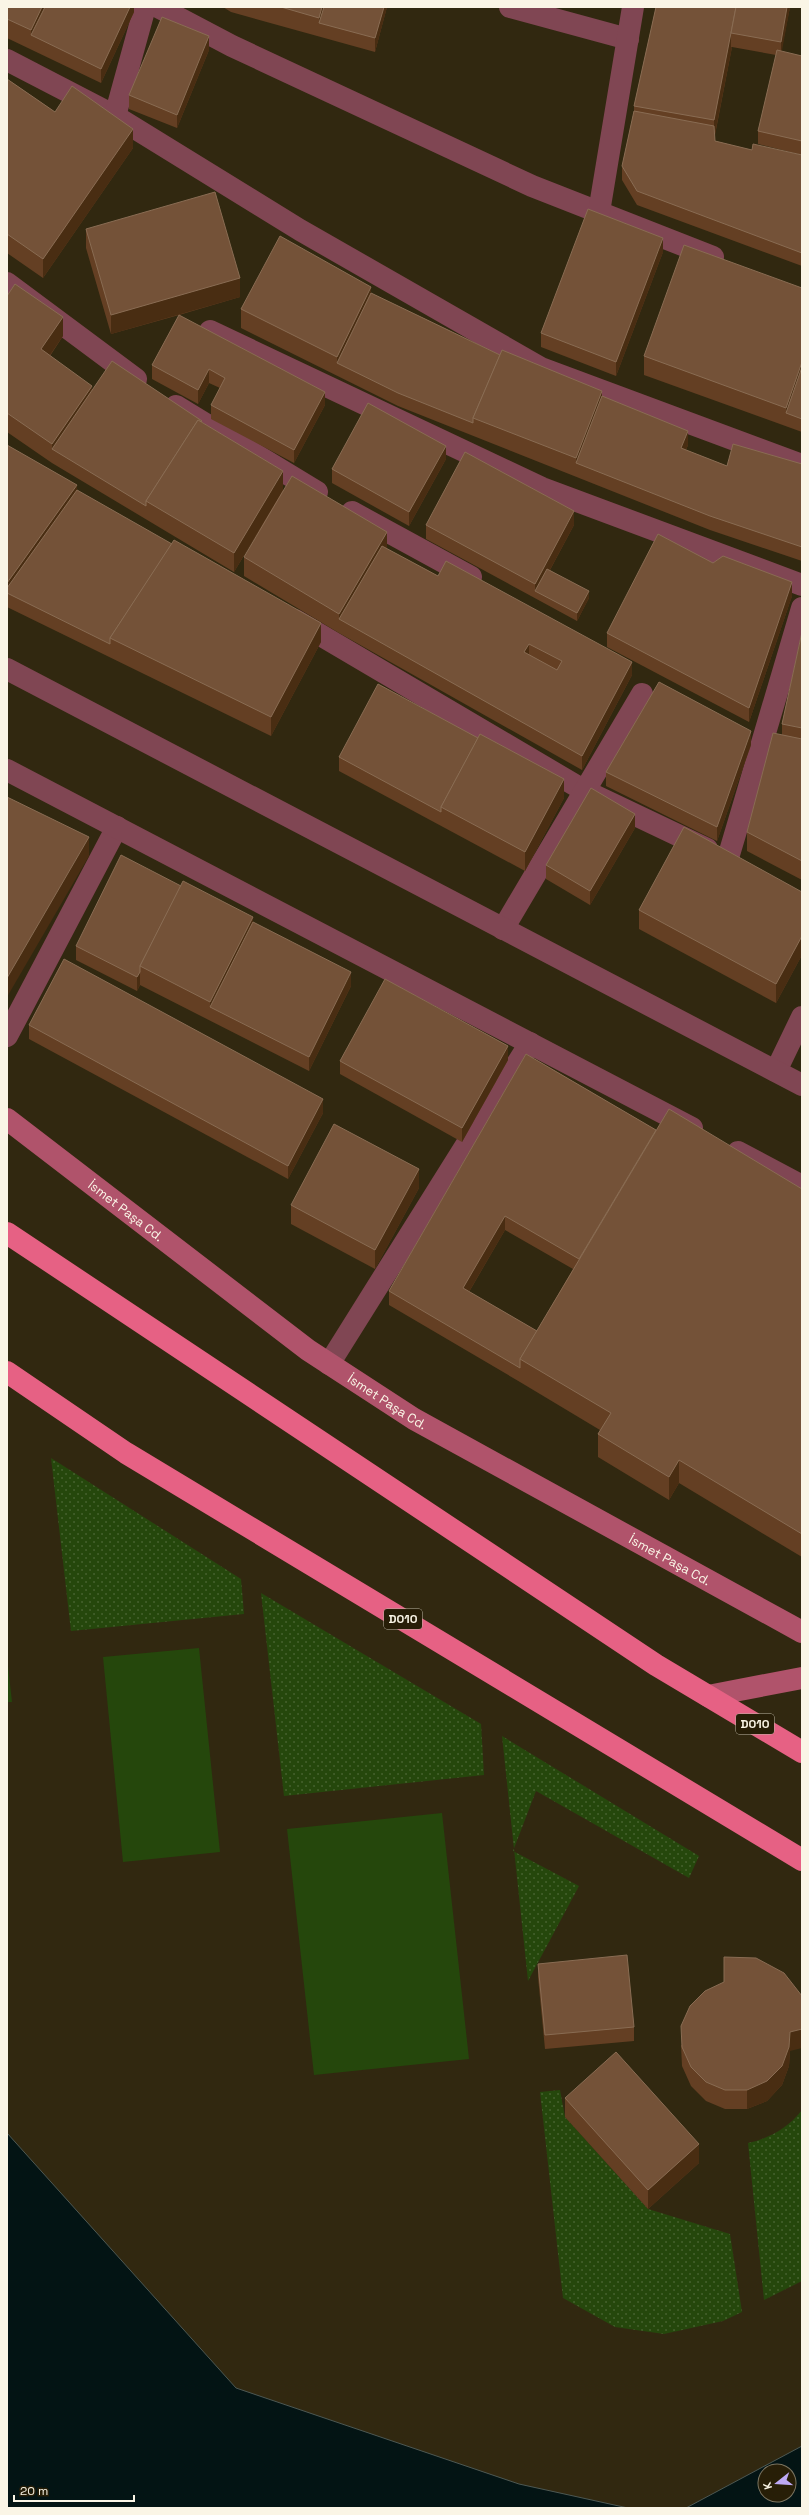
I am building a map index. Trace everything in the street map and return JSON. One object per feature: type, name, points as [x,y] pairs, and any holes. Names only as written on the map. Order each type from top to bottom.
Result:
[{"type":"highway","name":"D010","points":[[7,1234],[656,1665],[802,1752]]},
{"type":"highway","name":"D010","points":[[7,1372],[126,1452],[802,1860]]},
{"type":"main road","name":"İsmet Paşa Cd.","points":[[7,1119],[328,1364],[414,1419],[802,1632]]},
{"type":"main road","points":[[708,1696],[802,1678]]},
{"type":"street","points":[[115,116],[144,7]]},
{"type":"street","points":[[158,7],[232,46],[532,186],[730,263]]},
{"type":"street","points":[[510,7],[628,39]]},
{"type":"street","points":[[599,212],[633,7]]},
{"type":"street","points":[[7,60],[115,116],[300,230],[541,368],[802,465]]},
{"type":"street","points":[[7,283],[157,394],[274,467],[416,548],[487,585]]},
{"type":"street","points":[[210,330],[542,488],[802,584]]},
{"type":"street","points":[[728,858],[802,608]]},
{"type":"street","points":[[278,610],[585,791],[748,868]]},
{"type":"street","points":[[7,669],[802,1085]]},
{"type":"street","points":[[503,929],[642,694]]},
{"type":"street","points":[[7,770],[802,1186]]},
{"type":"street","points":[[7,1036],[117,827]]},
{"type":"street","points":[[776,1071],[802,1017]]},
{"type":"street","points":[[328,1364],[530,1043]]},
{"type":"green space","points":[[51,1458],[241,1579],[244,1614],[71,1631]]},
{"type":"green space","points":[[261,1593],[481,1724],[484,1775],[284,1796]]},
{"type":"green space","points":[[199,1648],[220,1852],[123,1862],[103,1657]]},
{"type":"green space","points":[[7,1657],[12,1702],[7,1702]]},
{"type":"green space","points":[[502,1736],[699,1856],[689,1878],[536,1791],[514,1849]]},
{"type":"green space","points":[[442,1813],[469,2059],[314,2075],[287,1829]]},
{"type":"green space","points":[[514,1852],[579,1886],[528,1981]]},
{"type":"green space","points":[[560,2090],[565,2117],[648,2209],[730,2234],[742,2312],[723,2321],[664,2334],[615,2327],[563,2298],[540,2092]]},
{"type":"green space","points":[[802,2110],[802,2281],[764,2300],[748,2143],[771,2135],[785,2127]]},
{"type":"shaded area","points":[[7,2133],[236,2388],[519,2484],[628,2508],[7,2508]]},
{"type":"shaded area","points":[[802,2446],[802,2508],[686,2508],[757,2470],[757,2503],[797,2503],[797,2463],[770,2463]]},
{"type":"building","points":[[7,7],[42,7],[31,30],[7,19]]},
{"type":"building","points":[[45,7],[130,7],[101,69],[31,35]]},
{"type":"building","points":[[281,7],[322,7],[319,18]]},
{"type":"building","points":[[324,7],[384,7],[375,38],[319,23]]},
{"type":"building","points":[[656,7],[736,7],[714,120],[634,106]]},
{"type":"building","points":[[736,7],[787,7],[781,42],[731,33]]},
{"type":"building","points":[[162,17],[209,36],[177,115],[129,95]]},
{"type":"building","points":[[777,50],[802,56],[802,141],[758,131]]},
{"type":"building","points":[[7,79],[55,112],[72,86],[133,129],[43,259],[7,234]]},
{"type":"building","points":[[634,111],[714,126],[715,141],[752,150],[753,144],[802,155],[802,253],[637,191],[622,166]]},
{"type":"building","points":[[215,192],[240,278],[111,315],[86,229]]},
{"type":"building","points":[[588,209],[663,238],[616,362],[541,333]]},
{"type":"building","points":[[280,236],[371,287],[337,357],[241,309]]},
{"type":"building","points":[[684,245],[802,288],[802,362],[786,408],[644,356]]},
{"type":"building","points":[[15,284],[63,317],[41,349],[92,386],[52,444],[7,413],[7,296]]},
{"type":"building","points":[[371,293],[500,355],[473,418],[473,423],[398,393],[337,363]]},
{"type":"building","points":[[179,315],[325,392],[294,450],[211,405],[225,378],[209,369],[198,390],[152,365]]},
{"type":"building","points":[[502,350],[602,391],[576,458],[473,418]]},
{"type":"building","points":[[112,361],[202,421],[201,422],[198,420],[146,501],[146,506],[52,449]]},
{"type":"building","points":[[802,367],[802,419],[786,413]]},
{"type":"building","points":[[602,396],[688,431],[681,448],[727,466],[733,444],[802,464],[802,547],[710,516],[576,463]]},
{"type":"building","points":[[368,403],[446,446],[409,512],[332,469]]},
{"type":"building","points":[[198,420],[283,471],[234,553],[146,501]]},
{"type":"building","points":[[7,445],[77,485],[7,583]]},
{"type":"building","points":[[465,452],[574,511],[535,584],[426,525]]},
{"type":"building","points":[[292,476],[387,532],[339,614],[244,557]]},
{"type":"building","points":[[77,490],[172,544],[110,638],[110,644],[7,593],[7,588]]},
{"type":"building","points":[[658,534],[713,563],[723,556],[792,582],[749,708],[607,633]]},
{"type":"building","points":[[174,540],[321,623],[271,717],[110,638]]},
{"type":"building","points":[[382,546],[438,576],[446,561],[632,662],[582,756],[339,619]],"holes":[[[529,644],[562,661],[557,670],[524,652]]]},
{"type":"building","points":[[547,569],[589,591],[577,613],[535,591]]},
{"type":"building","points":[[802,632],[802,728],[782,724]]},
{"type":"building","points":[[659,682],[751,731],[717,827],[606,772]]},
{"type":"building","points":[[378,684],[478,738],[441,807],[441,812],[339,757]]},
{"type":"building","points":[[773,733],[802,739],[802,861],[747,832]]},
{"type":"building","points":[[480,734],[564,779],[525,852],[441,807]]},
{"type":"building","points":[[591,788],[635,814],[590,891],[546,865]]},
{"type":"building","points":[[7,797],[89,837],[7,978]]},
{"type":"building","points":[[684,827],[802,892],[802,936],[776,984],[639,910]]},
{"type":"building","points":[[121,855],[181,886],[140,966],[140,972],[137,977],[76,946]]},
{"type":"building","points":[[183,881],[253,917],[210,1002],[140,966]]},
{"type":"building","points":[[253,922],[351,972],[309,1057],[210,1007]]},
{"type":"building","points":[[64,959],[323,1099],[288,1166],[29,1025]]},
{"type":"building","points":[[385,979],[508,1046],[462,1128],[340,1061]]},
{"type":"building","points":[[526,1054],[656,1130],[579,1259],[505,1216],[463,1288],[537,1331],[520,1359],[520,1368],[389,1291]]},
{"type":"building","points":[[669,1109],[802,1189],[802,1534],[679,1460],[669,1477],[598,1434],[611,1413],[520,1359]]},
{"type":"building","points":[[334,1124],[419,1169],[375,1250],[291,1205]]},
{"type":"building","points":[[627,1955],[634,2027],[545,2035],[538,1964]]},
{"type":"building","points":[[724,1957],[756,1958],[784,1973],[802,1996],[802,2029],[790,2032],[789,2047],[782,2066],[767,2081],[747,2090],[725,2090],[706,2082],[691,2067],[682,2047],[681,2026],[690,2006],[705,1991],[724,1982]]},
{"type":"building","points":[[616,2052],[699,2144],[648,2190],[565,2098]]}]
